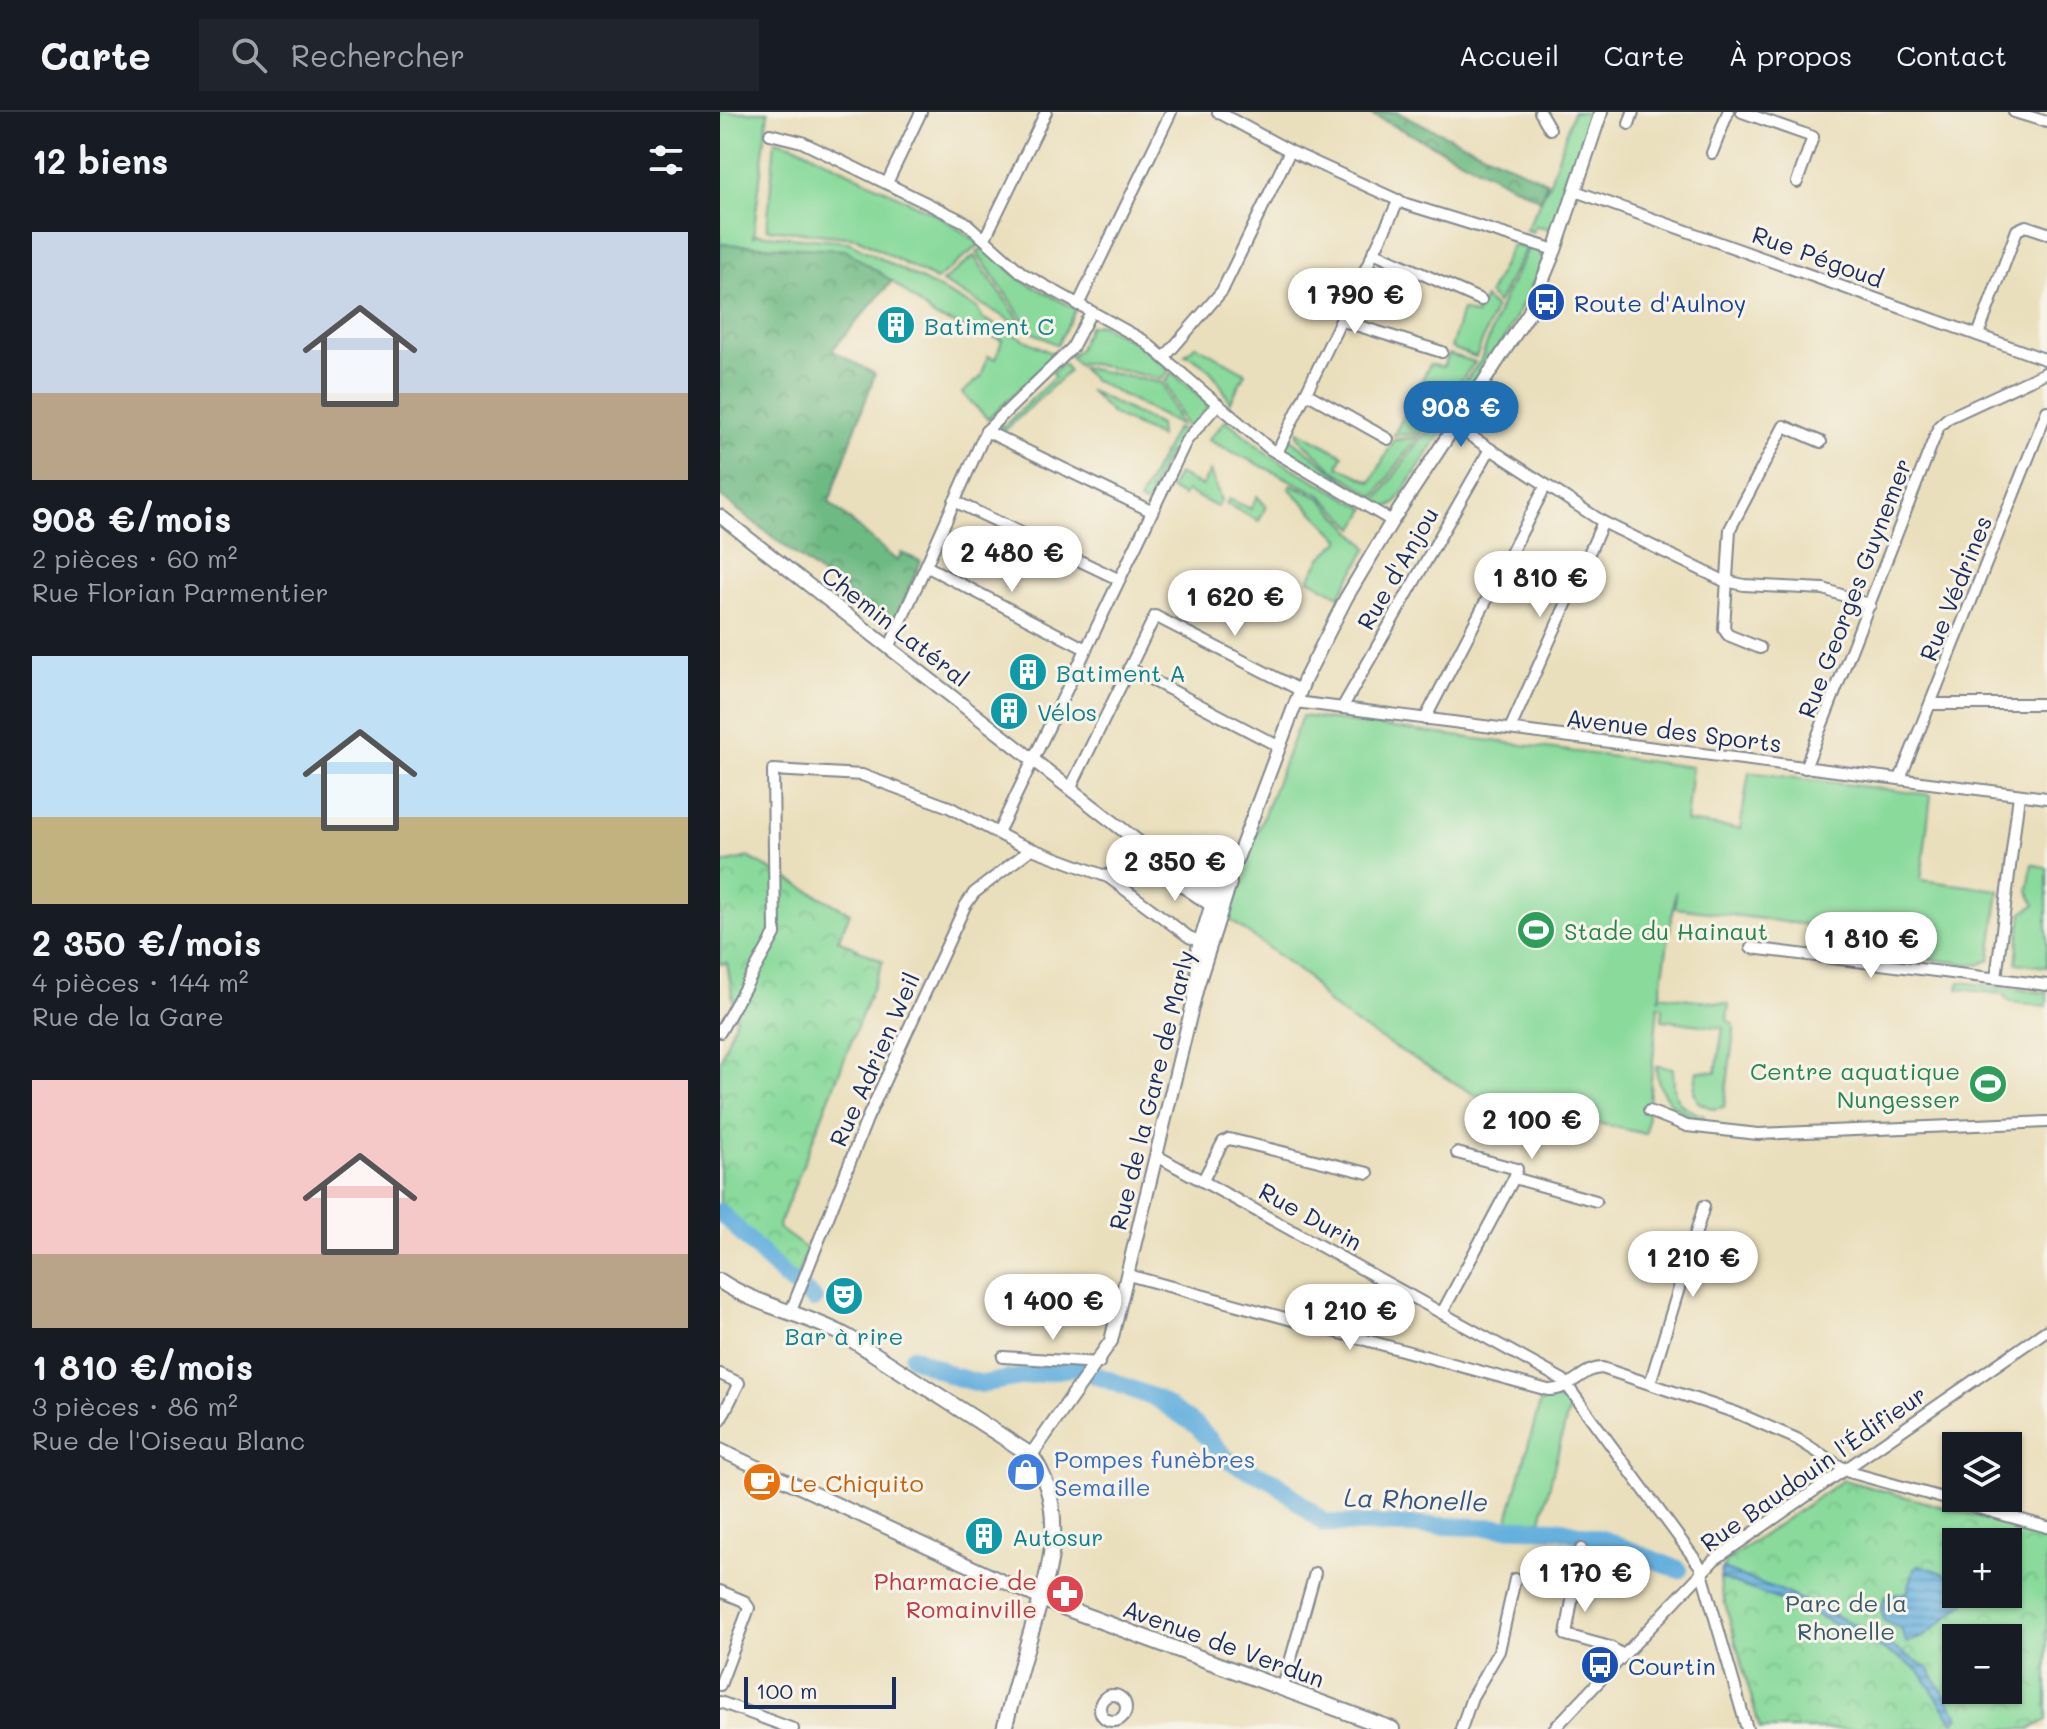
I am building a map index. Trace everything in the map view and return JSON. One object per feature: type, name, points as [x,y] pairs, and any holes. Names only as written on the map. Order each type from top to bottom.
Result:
[{"type":"main road","points":[[720,1281],[748,1297],[791,1311],[848,1337],[1031,1455],[1045,1483],[1053,1524],[1052,1562],[1004,1729]]},
{"type":"main road","name":"Avenue de Verdun","points":[[1041,1599],[1392,1729]]},
{"type":"street","points":[[887,183],[921,112]]},
{"type":"street","points":[[985,238],[1046,112]]},
{"type":"street","points":[[1078,305],[1171,112]]},
{"type":"street","points":[[1218,112],[1290,151],[1399,200],[1555,250]]},
{"type":"street","points":[[1540,112],[1550,129]]},
{"type":"street","points":[[1218,902],[1298,696],[1346,598],[1392,521],[1529,313],[1555,250],[1601,112]]},
{"type":"street","points":[[1629,124],[1633,112]]},
{"type":"street","points":[[1712,153],[1728,112]]},
{"type":"street","points":[[1742,112],[1813,137],[1797,182]]},
{"type":"street","points":[[2016,112],[2047,122]]},
{"type":"street","points":[[770,134],[802,142],[960,219],[1022,273],[1138,337],[1277,453],[1392,521]]},
{"type":"street","points":[[1164,358],[1222,291],[1290,151]]},
{"type":"street","name":"Rue Pégoud","points":[[1575,191],[2047,360]]},
{"type":"street","points":[[1277,453],[1399,200]]},
{"type":"street","points":[[1978,335],[2017,230],[2026,226],[2047,233]]},
{"type":"street","points":[[1373,252],[1481,300]]},
{"type":"street","points":[[889,648],[986,431],[1072,348],[1091,312]]},
{"type":"street","points":[[1343,321],[1442,352]]},
{"type":"street","name":"Rue Georges Guynemer","points":[[1805,768],[1941,423],[2047,372]]},
{"type":"street","points":[[1306,393],[1388,439]]},
{"type":"street","points":[[998,833],[1031,758],[1186,441],[1218,404]]},
{"type":"street","name":"Rue Védrines","points":[[1900,779],[2047,411]]},
{"type":"street","points":[[1455,426],[1603,522],[1727,582],[1824,589],[1870,605]]},
{"type":"street","points":[[1760,648],[1725,631],[1731,524],[1784,426],[1821,442]]},
{"type":"street","points":[[986,431],[1151,511]]},
{"type":"street","name":"Rue d'Anjou","points":[[1342,708],[1490,449]]},
{"type":"street","points":[[1425,719],[1546,485]]},
{"type":"street","points":[[954,501],[1118,579]]},
{"type":"street","name":"Chemin Latéral","points":[[720,516],[1159,858],[1173,878],[1218,902]]},
{"type":"street","points":[[1510,729],[1603,522]]},
{"type":"street","points":[[926,566],[1084,648]]},
{"type":"street","name":"Avenue des Sports","points":[[1129,668],[1155,616],[1298,696],[1342,708],[2047,798]]},
{"type":"street","points":[[1070,789],[1129,668],[1278,746]]},
{"type":"street","points":[[1931,704],[2047,704]]},
{"type":"street","points":[[720,1032],[775,934],[773,770],[848,773],[870,777],[949,807],[1031,849],[1108,877],[1205,944]]},
{"type":"street","points":[[1996,978],[2019,795]]},
{"type":"street","points":[[1108,877],[1136,841]]},
{"type":"street","name":"Rue Adrien Weil","points":[[791,1311],[867,1119],[965,906],[974,893],[1031,849]]},
{"type":"street","name":"Rue de la Gare de Marly","points":[[1031,1455],[1111,1341],[1205,944],[1218,902]]},
{"type":"street","points":[[1751,948],[2047,985]]},
{"type":"street","points":[[1649,1111],[1687,1126],[1758,1134],[2047,1122]]},
{"type":"street","points":[[1203,1180],[1220,1146],[1229,1139],[1368,1173]]},
{"type":"street","points":[[1443,1311],[1517,1169],[1457,1153]]},
{"type":"street","name":"Rue Durin","points":[[1157,1156],[1553,1372],[1568,1386],[1702,1571]]},
{"type":"street","points":[[1514,1178],[1596,1201]]},
{"type":"street","points":[[1650,1383],[1704,1206]]},
{"type":"street","points":[[1128,1275],[1544,1389],[1558,1390],[1599,1367],[1730,1410],[1790,1435],[1844,1470],[2047,1527]]},
{"type":"street","name":"Rue Baudouin l'Édifieur","points":[[1554,1729],[1702,1571],[2047,1330]]},
{"type":"street","points":[[1003,1357],[1097,1365]]},
{"type":"street","points":[[720,1374],[739,1383],[720,1421]]},
{"type":"street","points":[[720,1450],[1041,1599]]},
{"type":"street","points":[[1581,1549],[1566,1635],[1610,1647],[1623,1655]]},
{"type":"street","points":[[1702,1571],[1747,1729]]},
{"type":"street","points":[[1283,1687],[1315,1573]]},
{"type":"street","points":[[1461,1729],[1472,1697],[1499,1651],[1515,1579]]},
{"type":"street","points":[[720,1591],[746,1603],[748,1610],[720,1685]]},
{"type":"street","points":[[720,1702],[793,1729]]},
{"type":"green space","points":[[720,112],[768,112],[753,238],[755,234],[848,242],[977,308],[982,318],[1055,355],[988,419],[962,393],[981,377],[988,356],[996,359],[1002,340],[935,317],[892,281],[845,251],[720,244]]},
{"type":"green space","points":[[1367,112],[1396,112],[1547,182],[1541,200]]},
{"type":"green space","points":[[1573,112],[1592,112],[1553,229],[1536,226],[1532,232],[1526,230],[1550,182]]},
{"type":"green space","points":[[775,140],[794,145],[941,217],[980,244],[936,280],[857,238],[767,229]]},
{"type":"green space","points":[[720,244],[845,250],[892,281],[832,350],[875,374],[829,502],[897,561],[901,553],[921,561],[892,629],[720,496]]},
{"type":"green space","points":[[1512,245],[1526,248],[1497,304],[1489,294]]},
{"type":"green space","points":[[985,247],[1019,279],[1076,309],[1057,345],[1032,332],[977,253]]},
{"type":"green space","points":[[1529,247],[1538,250],[1544,261],[1507,335],[1445,428],[1442,425],[1443,409],[1480,362],[1503,300]]},
{"type":"green space","points":[[974,256],[1026,329],[942,282]]},
{"type":"green space","points":[[1485,298],[1495,309],[1476,357],[1451,348],[1462,310],[1476,315]]},
{"type":"green space","points":[[1100,324],[1138,344],[1169,370],[1162,379],[1087,363],[1077,364],[1070,357],[1079,349],[1089,326]]},
{"type":"green space","points":[[1196,345],[1245,373],[1230,403],[1208,368],[1185,355]]},
{"type":"green space","points":[[1449,354],[1475,362],[1420,434],[1394,435],[1430,364],[1443,367]]},
{"type":"green space","points":[[1063,363],[1069,371],[1001,434],[998,431],[999,423],[1003,427],[1055,377],[1052,373]]},
{"type":"green space","points":[[1080,367],[1162,383],[1181,426],[1092,379]]},
{"type":"green space","points":[[1172,372],[1207,403],[1208,408],[1188,431],[1165,382]]},
{"type":"green space","points":[[1089,390],[1159,425],[1160,437],[1112,414]]},
{"type":"green space","points":[[1226,420],[1269,455],[1366,509],[1355,528],[1321,495],[1208,440]]},
{"type":"green space","points":[[1176,428],[1186,434],[1174,454],[1169,452],[1150,493],[1154,495],[1152,500],[1145,504],[1139,501]]},
{"type":"green space","points":[[1443,430],[1395,504],[1385,508],[1375,503],[1421,437]]},
{"type":"green space","points":[[1298,431],[1343,455],[1338,466],[1371,482],[1394,440],[1417,437],[1375,497],[1334,470],[1298,437]]},
{"type":"green space","points":[[1289,437],[1371,501],[1289,455],[1285,446]]},
{"type":"green space","points":[[1210,471],[1221,500],[1217,507],[1186,491],[1183,496],[1170,489],[1178,474],[1202,486]]},
{"type":"green space","points":[[1291,485],[1321,498],[1368,548],[1339,596],[1309,579],[1321,558],[1341,540],[1289,488]]},
{"type":"green space","points":[[1257,496],[1266,506],[1259,521],[1226,504],[1229,499],[1251,509]]},
{"type":"green space","points":[[1302,716],[1692,767],[1686,822],[1740,829],[1749,772],[1931,795],[1921,880],[1999,890],[1990,959],[1979,965],[1873,952],[1874,943],[1808,935],[1809,925],[1675,908],[1676,891],[1659,1000],[1660,995],[1729,1004],[1727,1020],[1734,1024],[1734,1033],[1724,1107],[1713,1109],[1698,1102],[1694,1092],[1697,1071],[1716,1072],[1723,1028],[1662,1020],[1663,1007],[1658,1006],[1646,1134],[1477,1096],[1356,1024],[1328,1003],[1307,977],[1225,916]]},
{"type":"green space","points":[[748,857],[850,913],[838,940],[883,961],[778,1228],[807,1249],[796,1279],[720,1204],[720,1061],[736,1018],[727,963],[720,964],[720,864]]},
{"type":"green space","points":[[2032,864],[2047,868],[2047,967],[2016,963],[2022,913],[2035,905],[2028,890]]},
{"type":"green space","points":[[1959,982],[2047,993],[2047,1006],[2010,1002],[2003,994],[1958,989]]},
{"type":"green space","points":[[1656,1066],[1673,1068],[1678,1100],[1704,1116],[1702,1121],[1669,1101],[1660,1086]]},
{"type":"green space","points":[[1542,1395],[1570,1404],[1541,1520],[1507,1523]]},
{"type":"green space","name":"Parc de la Rhonelle","points":[[1843,1480],[1942,1507],[1942,1512],[1962,1512],[2020,1528],[1942,1528],[1942,1608],[2022,1608],[2022,1529],[2041,1541],[2047,1538],[2047,1720],[2030,1729],[1760,1729],[1720,1577],[1727,1560]]},
{"type":"water","points":[[1920,1565],[1942,1573],[1942,1608],[1959,1608],[1923,1637],[1906,1643],[1901,1629],[1884,1621],[1881,1608],[1886,1596],[1907,1593],[1914,1569]]},
{"type":"water","points":[[1722,1569],[1780,1590],[1857,1626],[1928,1668],[1942,1690],[1942,1704],[1951,1704],[1959,1717],[1953,1722],[1919,1671],[1897,1657],[1809,1611],[1720,1578]]},
{"type":"waterway","name":"La Rhonelle","points":[[720,1212],[785,1277],[814,1299]]},
{"type":"waterway","name":"La Rhonelle","points":[[913,1357],[953,1376],[982,1384],[1075,1367],[1157,1399],[1197,1426],[1229,1461],[1275,1482],[1324,1523],[1558,1529],[1605,1540],[1679,1570]]},
{"type":"place","name":"Route d'Aulnoy","points":[[1546,302]]},
{"type":"place","name":"Batiment C","points":[[896,325]]},
{"type":"place","name":"Batiment A","points":[[1028,672]]},
{"type":"place","name":"Vélos","points":[[1009,711]]},
{"type":"place","name":"Stade du Hainaut","points":[[1536,930]]},
{"type":"place","name":"Centre aquatique Nungesser","points":[[1988,1084]]},
{"type":"place","name":"Bar à rire","points":[[844,1296]]},
{"type":"place","name":"Pompes funèbres Semaille","points":[[1026,1472]]},
{"type":"place","name":"Le Chiquito","points":[[762,1482]]},
{"type":"place","name":"Autosur","points":[[984,1536]]},
{"type":"place","name":"Pharmacie de Romainville","points":[[1065,1594]]},
{"type":"place","name":"Courtin","points":[[1600,1665]]}]
